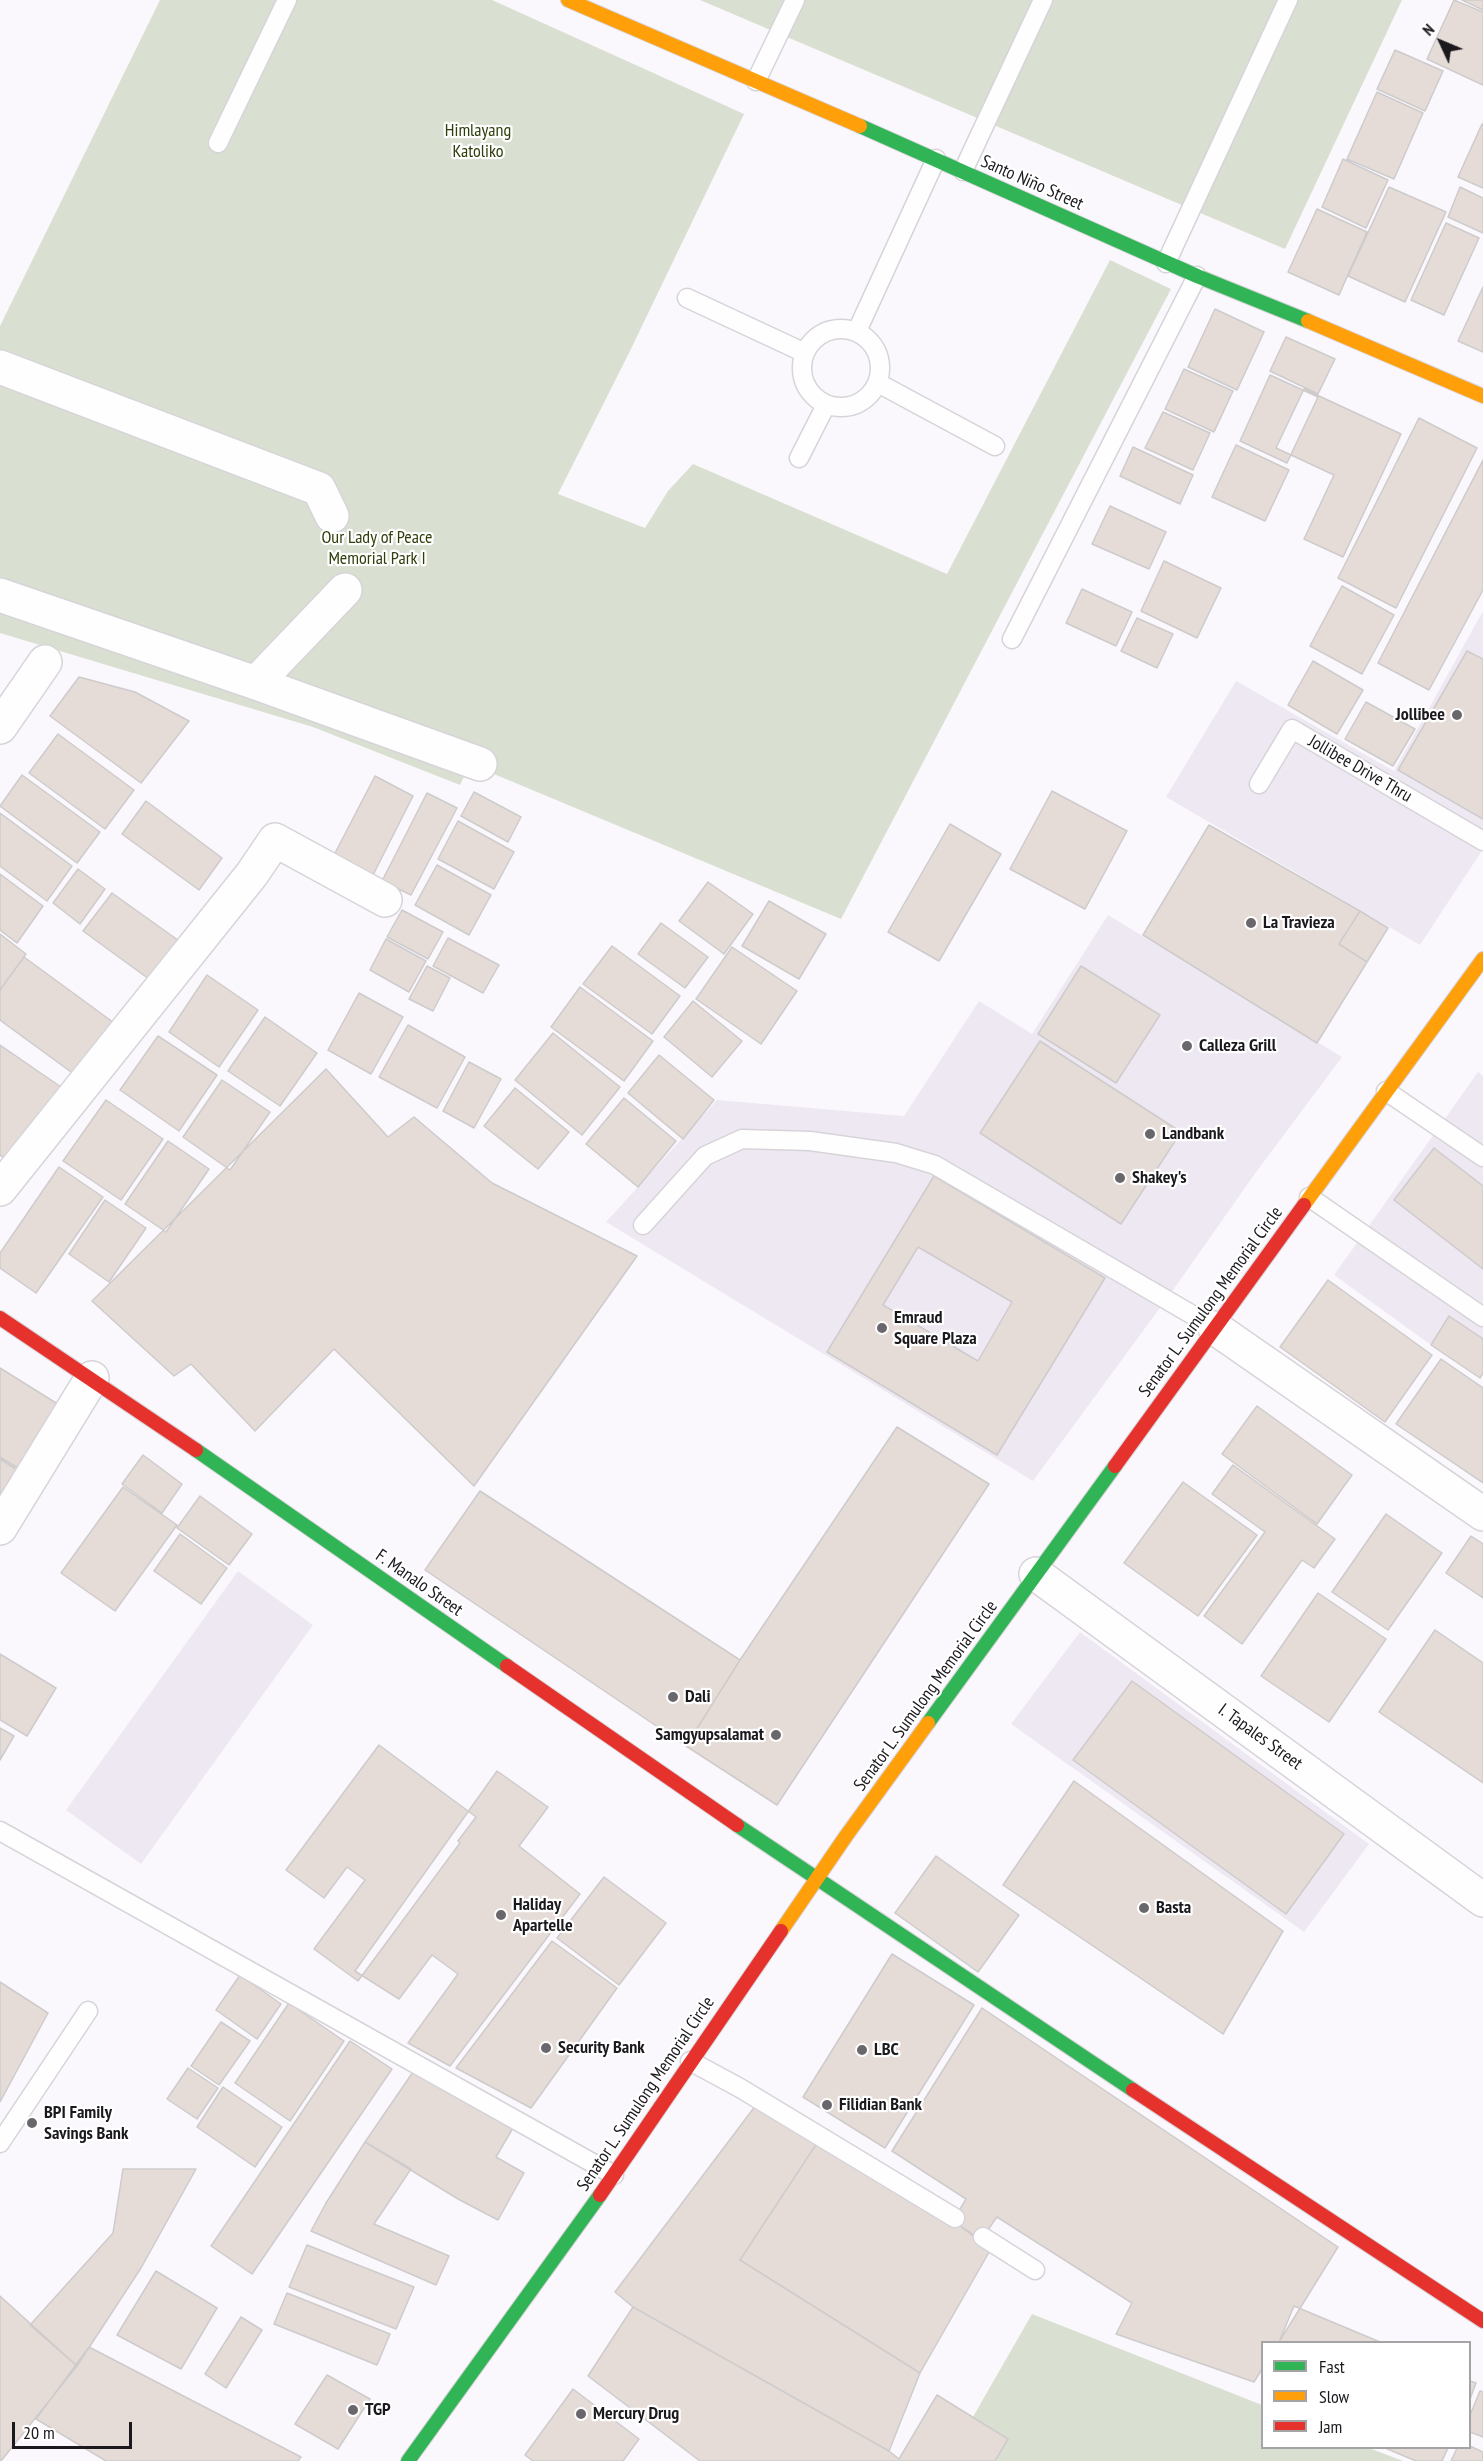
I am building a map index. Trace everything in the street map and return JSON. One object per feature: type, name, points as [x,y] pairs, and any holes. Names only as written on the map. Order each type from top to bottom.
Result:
[{"type":"main road","name":"Santo Niño Street","points":[[568,0],[936,159],[1166,263],[1386,353],[1483,396]]},
{"type":"main road","name":"Senator L. Sumulong Memorial Circle","points":[[408,2461],[614,2175],[816,1880],[1483,959]]},
{"type":"main road","name":"F. Manalo Street","points":[[0,1318],[92,1378],[816,1880],[1483,2321]]},
{"type":"street","points":[[0,367],[319,489],[332,516]]},
{"type":"street","points":[[256,683],[345,590]]},
{"type":"street","points":[[0,596],[256,683],[480,764]]},
{"type":"street","points":[[0,727],[45,662]]},
{"type":"street","points":[[0,1189],[252,874],[275,840],[385,900]]},
{"type":"street","points":[[1215,1328],[1483,1514]]},
{"type":"street","points":[[0,1528],[92,1378]]},
{"type":"street","name":"I. Tapales Street","points":[[1036,1574],[1483,1900]]},
{"type":"lane","points":[[218,143],[287,0]]},
{"type":"lane","points":[[756,81],[795,0]]},
{"type":"lane","points":[[963,171],[1043,0]]},
{"type":"lane","points":[[1166,263],[1288,0]]},
{"type":"lane","points":[[857,331],[936,159]]},
{"type":"lane","points":[[1012,639],[1197,276]]},
{"type":"lane","points":[[687,298],[805,352]]},
{"type":"lane","points":[[832,330],[857,331],[867,338],[880,358],[878,383],[872,394],[851,407],[839,408],[826,405],[816,398],[803,378],[802,365],[805,352],[817,338],[832,330]]},
{"type":"lane","points":[[878,383],[995,446]]},
{"type":"lane","points":[[799,458],[826,405]]},
{"type":"lane","name":"Jollibee Drive Thru","points":[[1259,784],[1292,729],[1483,841]]},
{"type":"lane","points":[[1386,1090],[1483,1157]]},
{"type":"lane","points":[[643,1225],[705,1156],[742,1139],[810,1141],[896,1153],[935,1165],[1215,1328]]},
{"type":"lane","points":[[1309,1197],[1483,1317]]},
{"type":"lane","points":[[0,1831],[614,2175]]},
{"type":"lane","points":[[0,2143],[88,2011]]},
{"type":"lane","points":[[690,2061],[740,2088],[955,2218]]},
{"type":"lane","points":[[983,2237],[1035,2270]]},
{"type":"shaded area","points":[[1483,611],[1483,849],[1420,945],[1166,797],[1236,681],[1394,771]]},
{"type":"shaded area","points":[[1108,915],[1342,1057],[1033,1481],[606,1222],[717,1100],[904,1116],[979,1001],[1032,1034]]},
{"type":"shaded area","points":[[1478,1072],[1483,1076],[1483,1339],[1449,1316],[1431,1345],[1334,1275]]},
{"type":"shaded area","points":[[238,1571],[313,1625],[141,1864],[66,1810]]},
{"type":"shaded area","points":[[1080,1632],[1369,1844],[1304,1932],[1011,1724]]},
{"type":"green space","name":"Our Lady of Peace Memorial Park I","points":[[160,0],[492,0],[744,114],[558,494],[645,528],[668,491],[693,464],[947,574],[1110,260],[1171,289],[841,919],[470,764],[460,785],[313,727],[0,633],[0,326]]},
{"type":"green space","points":[[700,0],[1402,0],[1285,249]]},
{"type":"green space","points":[[1032,2314],[1261,2405],[1261,2449],[1372,2449],[1403,2461],[982,2461],[962,2436]]},
{"type":"building","points":[[1454,0],[1483,12],[1483,85],[1427,59]]},
{"type":"building","points":[[1462,0],[1483,0],[1483,10]]},
{"type":"building","points":[[1395,50],[1443,71],[1425,111],[1377,89]]},
{"type":"building","points":[[1377,92],[1423,113],[1394,179],[1347,159]]},
{"type":"building","points":[[1483,124],[1483,188],[1458,177]]},
{"type":"building","points":[[1343,159],[1388,180],[1366,228],[1322,207]]},
{"type":"building","points":[[1389,187],[1446,212],[1405,302],[1348,276]]},
{"type":"building","points":[[1460,187],[1483,198],[1483,233],[1448,217]]},
{"type":"building","points":[[1317,209],[1367,232],[1339,295],[1288,272]]},
{"type":"building","points":[[1446,223],[1479,238],[1444,315],[1411,300]]},
{"type":"building","points":[[1483,287],[1483,352],[1458,341]]},
{"type":"building","points":[[1215,309],[1264,332],[1237,390],[1188,367]]},
{"type":"building","points":[[1286,337],[1335,359],[1318,394],[1270,371]]},
{"type":"building","points":[[1184,369],[1233,391],[1214,432],[1165,409]]},
{"type":"building","points":[[1270,375],[1318,397],[1287,463],[1240,441]]},
{"type":"building","points":[[1304,389],[1401,434],[1343,557],[1304,539],[1334,475],[1276,448]]},
{"type":"building","points":[[1163,412],[1210,433],[1193,470],[1145,448]]},
{"type":"building","points":[[1419,418],[1477,448],[1396,608],[1338,578]]},
{"type":"building","points":[[1236,445],[1289,470],[1265,521],[1212,497]]},
{"type":"building","points":[[1133,447],[1193,475],[1180,504],[1120,476]]},
{"type":"building","points":[[1483,460],[1483,590],[1429,690],[1378,663]]},
{"type":"building","points":[[1110,506],[1166,532],[1149,569],[1092,544]]},
{"type":"building","points":[[1164,561],[1221,588],[1197,638],[1141,611]]},
{"type":"building","points":[[1342,586],[1394,615],[1362,674],[1310,646]]},
{"type":"building","points":[[1082,589],[1132,612],[1116,646],[1066,623]]},
{"type":"building","points":[[1137,618],[1173,634],[1157,668],[1121,651]]},
{"type":"building","name":"Jollibee","points":[[1467,651],[1483,659],[1483,819],[1398,770]]},
{"type":"building","points":[[1313,661],[1363,690],[1337,734],[1288,705]]},
{"type":"building","points":[[79,677],[135,692],[189,721],[141,783],[50,716]]},
{"type":"building","points":[[1366,702],[1415,729],[1393,766],[1345,739]]},
{"type":"building","points":[[58,734],[134,790],[105,829],[29,773]]},
{"type":"building","points":[[22,775],[100,832],[77,863],[0,806]]},
{"type":"building","points":[[375,776],[413,796],[373,875],[334,855]]},
{"type":"building","points":[[1052,791],[1127,831],[1085,909],[1010,869]]},
{"type":"building","points":[[474,792],[521,817],[508,842],[461,816]]},
{"type":"building","points":[[427,793],[457,808],[411,895],[382,881]]},
{"type":"building","points":[[146,801],[222,858],[199,890],[122,834]]},
{"type":"building","points":[[0,813],[72,866],[47,901],[0,866]]},
{"type":"building","points":[[458,821],[514,852],[494,889],[438,859]]},
{"type":"building","points":[[950,824],[1001,854],[939,961],[888,932]]},
{"type":"building","name":"La Travieza","points":[[1209,825],[1360,911],[1339,944],[1367,962],[1317,1043],[1143,935]]},
{"type":"building","points":[[437,865],[491,895],[469,935],[415,905]]},
{"type":"building","points":[[78,869],[105,889],[80,924],[53,903]]},
{"type":"building","points":[[0,874],[43,906],[17,943],[0,930]]},
{"type":"building","points":[[708,882],[753,914],[724,954],[679,921]]},
{"type":"building","points":[[112,893],[182,943],[153,982],[83,931]]},
{"type":"building","points":[[769,901],[826,934],[799,979],[742,946]]},
{"type":"building","points":[[402,910],[443,932],[428,959],[387,937]]},
{"type":"building","points":[[1360,911],[1388,928],[1367,962],[1339,944]]},
{"type":"building","points":[[661,923],[708,957],[685,988],[638,954]]},
{"type":"building","points":[[0,934],[26,954],[0,990]]},
{"type":"building","points":[[448,938],[499,965],[483,993],[433,966]]},
{"type":"building","points":[[386,939],[426,961],[409,992],[370,970]]},
{"type":"building","points":[[612,946],[680,996],[652,1034],[583,984]]},
{"type":"building","points":[[732,947],[797,991],[761,1044],[696,999]]},
{"type":"building","points":[[24,957],[121,1028],[82,1080],[0,1020],[0,990]]},
{"type":"building","points":[[427,966],[450,978],[433,1011],[409,999]]},
{"type":"building","points":[[1081,966],[1160,1015],[1116,1083],[1038,1034]]},
{"type":"building","points":[[207,975],[258,1010],[219,1067],[169,1032]]},
{"type":"building","points":[[580,987],[653,1041],[624,1081],[551,1027]]},
{"type":"building","points":[[359,993],[403,1017],[371,1074],[328,1050]]},
{"type":"building","points":[[693,1001],[742,1041],[712,1077],[664,1037]]},
{"type":"building","points":[[265,1017],[317,1053],[280,1106],[228,1071]]},
{"type":"building","points":[[408,1025],[465,1057],[437,1108],[379,1077]]},
{"type":"building","points":[[553,1033],[620,1087],[582,1135],[515,1080]]},
{"type":"building","points":[[158,1036],[217,1075],[179,1131],[120,1090]]},
{"type":"building","points":[[1040,1041],[1181,1132],[1121,1224],[980,1133]]},
{"type":"building","points":[[0,1045],[61,1087],[10,1162],[0,1155]]},
{"type":"building","points":[[659,1055],[714,1100],[683,1139],[628,1093]]},
{"type":"building","points":[[469,1062],[501,1079],[474,1128],[443,1111]]},
{"type":"building","points":[[326,1069],[388,1137],[414,1117],[492,1183],[637,1256],[474,1486],[334,1349],[255,1431],[191,1364],[174,1376],[92,1301]]},
{"type":"building","points":[[222,1080],[270,1112],[230,1170],[183,1137]]},
{"type":"building","points":[[515,1088],[569,1132],[538,1169],[484,1126]]},
{"type":"building","points":[[624,1098],[676,1141],[638,1187],[586,1144]]},
{"type":"building","points":[[106,1100],[163,1139],[121,1200],[63,1161]]},
{"type":"building","points":[[168,1141],[209,1169],[166,1232],[125,1204]]},
{"type":"building","points":[[1434,1148],[1483,1186],[1483,1269],[1394,1200]]},
{"type":"building","points":[[59,1167],[103,1197],[36,1293],[0,1268],[0,1253]]},
{"type":"building","name":"Emraud Square Plaza","points":[[934,1176],[1105,1278],[997,1455],[827,1352]],"holes":[[[918,1247],[1012,1302],[978,1361],[883,1305]]]},
{"type":"building","points":[[105,1200],[146,1228],[109,1282],[69,1254]]},
{"type":"building","points":[[1328,1280],[1432,1355],[1385,1422],[1280,1347]]},
{"type":"building","points":[[1449,1316],[1483,1339],[1483,1373],[1480,1378],[1431,1345]]},
{"type":"building","points":[[1441,1359],[1483,1388],[1483,1483],[1396,1424]]},
{"type":"building","points":[[0,1368],[69,1411],[29,1475],[0,1457]]},
{"type":"building","points":[[1257,1406],[1352,1475],[1317,1524],[1222,1454]]},
{"type":"building","points":[[897,1427],[989,1484],[777,1805],[686,1746],[740,1660]]},
{"type":"building","points":[[143,1455],[182,1484],[162,1513],[122,1484]]},
{"type":"building","points":[[0,1459],[22,1473],[0,1508]]},
{"type":"building","points":[[1233,1465],[1335,1539],[1314,1568],[1302,1560],[1242,1644],[1204,1616],[1265,1532],[1212,1494]]},
{"type":"building","points":[[1183,1482],[1257,1535],[1198,1616],[1124,1563]]},
{"type":"building","points":[[123,1487],[177,1525],[115,1611],[61,1573]]},
{"type":"building","points":[[480,1491],[740,1660],[686,1746],[425,1570]]},
{"type":"building","points":[[200,1496],[252,1534],[229,1565],[177,1528]]},
{"type":"building","points":[[1386,1514],[1442,1553],[1388,1630],[1332,1592]]},
{"type":"building","points":[[180,1534],[227,1568],[201,1604],[154,1571]]},
{"type":"building","points":[[1471,1536],[1483,1544],[1483,1598],[1446,1573]]},
{"type":"building","points":[[1318,1593],[1386,1639],[1329,1722],[1261,1676]]},
{"type":"building","points":[[1435,1630],[1483,1663],[1483,1783],[1379,1712]]},
{"type":"building","points":[[0,1654],[56,1688],[27,1736],[0,1720]]},
{"type":"building","points":[[1132,1681],[1344,1834],[1286,1914],[1073,1760]]},
{"type":"building","points":[[0,1728],[14,1736],[0,1760]]},
{"type":"building","points":[[379,1745],[476,1817],[458,1841],[460,1843],[358,1981],[314,1949],[365,1880],[347,1867],[324,1898],[286,1870]]},
{"type":"building","points":[[497,1771],[548,1807],[519,1846],[580,1894],[450,2066],[408,2043],[458,1974],[432,1955],[399,1999],[355,1971]]},
{"type":"building","name":"Basta","points":[[1074,1781],[1283,1931],[1223,2034],[1003,1885]]},
{"type":"building","points":[[936,1856],[1019,1915],[978,1972],[895,1913]]},
{"type":"building","points":[[604,1877],[666,1923],[619,1985],[557,1938]]},
{"type":"building","points":[[552,1941],[617,1988],[531,2108],[456,2068]]},
{"type":"building","points":[[892,1954],[974,2005],[885,2148],[803,2097]]},
{"type":"building","points":[[240,1975],[281,2004],[257,2039],[216,2010]]},
{"type":"building","points":[[0,1982],[48,2013],[0,2102]]},
{"type":"building","points":[[289,2003],[344,2041],[290,2121],[235,2083]]},
{"type":"building","points":[[982,2008],[1338,2247],[1280,2341],[1261,2341],[1261,2371],[1254,2382],[1116,2334],[1132,2303],[997,2217],[980,2241],[953,2221],[966,2199],[892,2151]]},
{"type":"building","points":[[221,2022],[250,2041],[219,2085],[191,2066]]},
{"type":"building","points":[[350,2041],[392,2069],[252,2274],[211,2246]]},
{"type":"building","points":[[188,2068],[218,2088],[197,2119],[167,2099]]},
{"type":"building","points":[[413,2072],[513,2128],[496,2157],[524,2173],[498,2220],[458,2199],[365,2142]]},
{"type":"building","points":[[223,2087],[282,2127],[255,2167],[197,2127]]},
{"type":"building","points":[[756,2105],[819,2140],[740,2260],[920,2373],[889,2451],[633,2307],[615,2292]]},
{"type":"building","points":[[819,2140],[992,2247],[920,2373],[740,2260]]},
{"type":"building","points":[[365,2142],[411,2169],[374,2224],[449,2256],[436,2285],[311,2231]]},
{"type":"building","points":[[123,2169],[196,2169],[141,2268],[77,2366],[30,2325],[113,2233]]},
{"type":"building","points":[[307,2245],[414,2287],[396,2329],[289,2287]]},
{"type":"building","points":[[156,2271],[217,2308],[181,2369],[117,2335]]},
{"type":"building","points":[[287,2293],[390,2334],[377,2365],[274,2324]]},
{"type":"building","points":[[0,2296],[77,2366],[1,2461],[0,2461]]},
{"type":"building","points":[[1294,2306],[1378,2341],[1279,2341]]},
{"type":"building","points":[[633,2307],[889,2451],[899,2459],[937,2395],[1008,2439],[995,2461],[700,2461],[588,2376]]},
{"type":"building","points":[[241,2317],[262,2330],[226,2388],[205,2374]]},
{"type":"building","points":[[89,2347],[301,2457],[298,2461],[106,2461],[36,2419]]},
{"type":"building","points":[[327,2375],[370,2399],[338,2449],[295,2424]]},
{"type":"building","points":[[1471,2381],[1476,2383],[1471,2396]]},
{"type":"building","name":"Mercury Drug","points":[[573,2389],[639,2439],[623,2461],[533,2461],[525,2455]]},
{"type":"building","points":[[1480,2391],[1483,2392],[1483,2437],[1471,2432],[1471,2413]]},
{"type":"building","points":[[1471,2446],[1483,2452],[1483,2461],[1451,2461],[1457,2449],[1471,2449]]},
{"type":"building","points":[[1387,2449],[1448,2449],[1442,2461],[1416,2461]]},
{"type":"traffic: fast","points":[[860,126],[1197,276],[1308,321]]},
{"type":"traffic: fast","points":[[196,1450],[507,1666]]},
{"type":"traffic: fast","points":[[928,1723],[1115,1466]]},
{"type":"traffic: fast","points":[[737,1825],[1133,2090]]},
{"type":"traffic: fast","points":[[408,2461],[600,2195]]},
{"type":"traffic: slow","points":[[568,0],[860,126]]},
{"type":"traffic: slow","points":[[1308,321],[1483,396]]},
{"type":"traffic: slow","points":[[1304,1205],[1483,959]]},
{"type":"traffic: slow","points":[[781,1931],[928,1723]]},
{"type":"traffic: jam","points":[[1115,1466],[1304,1205]]},
{"type":"traffic: jam","points":[[0,1318],[196,1450]]},
{"type":"traffic: jam","points":[[507,1666],[737,1825]]},
{"type":"traffic: jam","points":[[600,2195],[781,1931]]},
{"type":"traffic: jam","points":[[1133,2090],[1483,2321]]},
{"type":"place","name":"Jollibee","points":[[1457,715]]},
{"type":"place","name":"La Travieza","points":[[1251,923]]},
{"type":"place","name":"Calleza Grill","points":[[1187,1046]]},
{"type":"place","name":"Landbank","points":[[1150,1134]]},
{"type":"place","name":"Shakey's","points":[[1120,1178]]},
{"type":"place","name":"Emraud Square Plaza","points":[[882,1328]]},
{"type":"place","name":"Dali","points":[[673,1697]]},
{"type":"place","name":"Samgyupsalamat","points":[[776,1735]]},
{"type":"place","name":"Basta","points":[[1144,1908]]},
{"type":"place","name":"Haliday Apartelle","points":[[501,1915]]},
{"type":"place","name":"Security Bank","points":[[546,2048]]},
{"type":"place","name":"LBC","points":[[862,2050]]},
{"type":"place","name":"Filidian Bank","points":[[827,2105]]},
{"type":"place","name":"BPI Family Savings Bank","points":[[32,2123]]},
{"type":"place","name":"TGP","points":[[353,2410]]},
{"type":"place","name":"Mercury Drug","points":[[581,2414]]},
{"type":"park label","name":"Himlayang Katoliko","points":[[478,141]]}]
